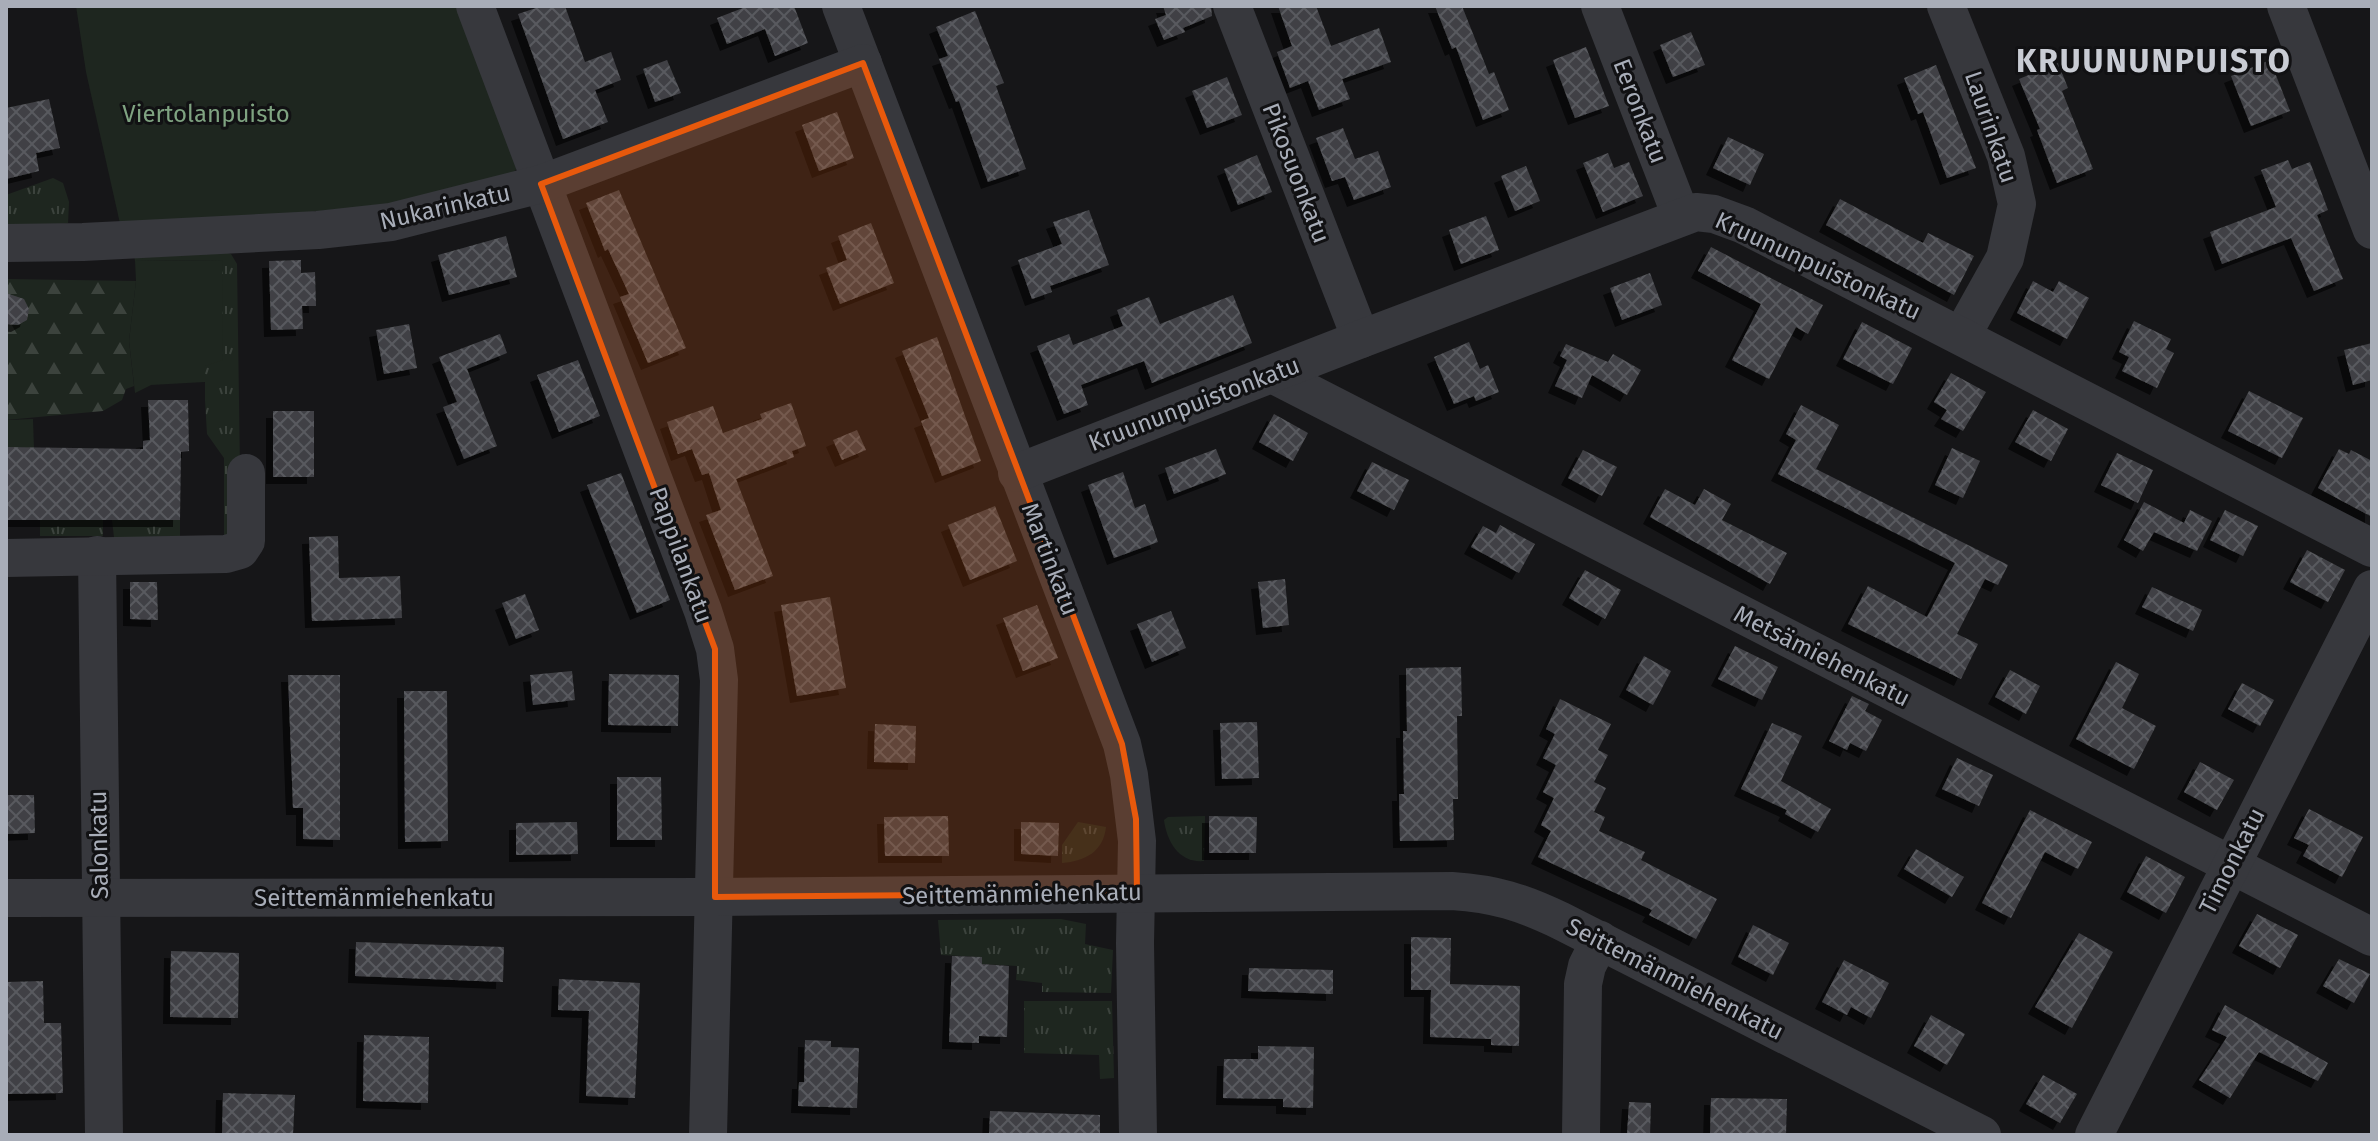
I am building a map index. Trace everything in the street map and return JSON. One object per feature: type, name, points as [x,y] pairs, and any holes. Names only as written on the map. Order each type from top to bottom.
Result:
[{"type":"street","name":"Pappilankatu","points":[[475,6],[715,649],[719,680],[708,1135]]},
{"type":"street","name":"Martinkatu","points":[[841,6],[1122,744],[1136,819],[1138,1135]]},
{"type":"street","name":"Pikosuonkatu","points":[[1232,6],[1361,339]]},
{"type":"street","name":"Eeronkatu","points":[[1600,6],[1681,216]]},
{"type":"street","name":"Laurinkatu","points":[[1946,6],[2006,156],[2017,204],[2005,258],[1962,335]]},
{"type":"street","points":[[2286,6],[2372,230]]},
{"type":"street","name":"Nukarinkatu","points":[[6,243],[83,242],[355,227],[432,213],[541,184],[863,63]]},
{"type":"street","name":"Kruununpuistonkatu","points":[[1017,473],[1696,212],[1714,214],[1744,225],[2372,548]]},
{"type":"street","name":"Metsämiehenkatu","points":[[1272,374],[2372,937]]},
{"type":"street","points":[[6,558],[226,554],[240,550],[246,541],[246,473]]},
{"type":"street","name":"Salonkatu","points":[[97,555],[104,1135]]},
{"type":"street","name":"Timonkatu","points":[[2094,1135],[2372,589]]},
{"type":"street","name":"Seittemänmiehenkatu","points":[[6,898],[715,897],[1452,891],[1487,894],[1521,902],[1600,940],[1982,1135]]},
{"type":"street","points":[[1581,1135],[1583,984],[1587,966],[1600,940]]},
{"type":"highlighted area","points":[[863,63],[1122,744],[1136,819],[1137,893],[715,897],[715,649],[541,184]]},
{"type":"green space","name":"Viertolanpuisto","points":[[76,6],[460,6],[518,167],[507,180],[437,201],[121,228],[86,72]]},
{"type":"green space","points":[[53,178],[63,183],[69,202],[68,223],[6,231],[6,195]]},
{"type":"green space","points":[[134,253],[231,254],[237,264],[240,471],[231,535],[224,536],[224,458],[207,434],[205,400],[205,366],[221,260],[135,261]]},
{"type":"green space","points":[[222,260],[223,360],[205,366],[205,382],[151,385],[135,393],[129,341],[136,281],[135,261]]},
{"type":"green space","points":[[6,279],[136,281],[129,341],[134,386],[126,389],[122,400],[103,411],[6,420]]},
{"type":"green space","points":[[33,419],[34,448],[6,447],[6,420]]},
{"type":"green space","points":[[40,520],[103,520],[103,536],[40,536]]},
{"type":"green space","points":[[112,520],[180,520],[180,537],[114,537]]},
{"type":"green space","points":[[1205,816],[1204,861],[1188,859],[1171,843],[1164,820],[1168,817]]},
{"type":"green space","points":[[1078,822],[1106,827],[1104,836],[1092,854],[1062,863],[1062,845]]},
{"type":"green space","points":[[1061,919],[1086,924],[1085,944],[1113,950],[1111,993],[1042,992],[1042,983],[1016,980],[1017,966],[982,964],[981,957],[941,955],[938,920]]},
{"type":"green space","points":[[1024,1001],[1112,1001],[1114,1078],[1100,1079],[1099,1055],[1024,1053]]},
{"type":"building","points":[[542,6],[565,6],[585,62],[611,52],[621,80],[595,90],[608,122],[563,139],[518,14]]},
{"type":"building","points":[[748,6],[794,6],[808,43],[775,56],[765,29],[727,44],[717,18]]},
{"type":"building","points":[[1163,6],[1211,6],[1212,16],[1164,40],[1155,19],[1166,15]]},
{"type":"building","points":[[1278,6],[1316,6],[1331,46],[1379,28],[1391,62],[1342,79],[1350,99],[1319,110],[1308,81],[1290,88],[1277,52],[1292,46]]},
{"type":"building","points":[[1435,6],[1462,6],[1489,74],[1494,72],[1509,110],[1483,120],[1456,47],[1452,49]]},
{"type":"building","points":[[975,11],[1004,83],[996,86],[1026,169],[988,182],[959,101],[956,102],[939,59],[948,56],[936,27]]},
{"type":"building","points":[[1691,32],[1705,65],[1673,77],[1660,45]]},
{"type":"building","points":[[1586,47],[1609,106],[1575,118],[1553,60]]},
{"type":"building","points":[[667,60],[681,93],[655,102],[643,69]]},
{"type":"building","points":[[2270,60],[2290,111],[2251,126],[2231,76]]},
{"type":"building","points":[[2058,63],[2068,88],[2062,91],[2093,169],[2057,183],[2037,130],[2040,129],[2019,79]]},
{"type":"building","points":[[1936,65],[1976,168],[1947,178],[1923,112],[1918,114],[1904,78]]},
{"type":"building","points":[[1227,77],[1242,115],[1207,128],[1192,91]]},
{"type":"building","points":[[49,99],[60,148],[36,153],[39,171],[6,179],[6,108]]},
{"type":"building","points":[[837,112],[854,158],[819,171],[802,125]]},
{"type":"building","points":[[1343,128],[1355,159],[1378,151],[1391,187],[1354,200],[1345,177],[1332,181],[1316,138]]},
{"type":"building","points":[[1728,137],[1764,154],[1750,185],[1713,168]]},
{"type":"building","points":[[1608,153],[1614,168],[1629,162],[1643,196],[1603,212],[1583,163]]},
{"type":"building","points":[[1257,155],[1272,192],[1238,205],[1224,169]]},
{"type":"building","points":[[2288,160],[2292,169],[2310,162],[2328,210],[2317,215],[2343,279],[2314,291],[2291,238],[2222,264],[2210,232],[2276,207],[2261,170]]},
{"type":"building","points":[[1526,166],[1540,201],[1515,211],[1501,176]]},
{"type":"building","points":[[619,190],[686,348],[648,363],[620,297],[629,294],[608,249],[605,251],[586,203]]},
{"type":"building","points":[[1840,199],[1923,243],[1928,233],[1974,256],[1954,295],[1826,225]]},
{"type":"building","points":[[1089,210],[1109,265],[1050,286],[1052,292],[1032,299],[1018,260],[1062,244],[1053,222]]},
{"type":"building","points":[[1486,216],[1499,250],[1461,264],[1449,230]]},
{"type":"building","points":[[871,223],[894,283],[840,304],[826,268],[847,260],[838,236]]},
{"type":"building","points":[[506,236],[517,277],[449,295],[438,255]]},
{"type":"building","points":[[1711,247],[1823,305],[1808,334],[1796,327],[1769,379],[1732,360],[1761,304],[1698,271]]},
{"type":"building","points":[[301,260],[301,273],[315,272],[316,306],[302,306],[303,329],[271,330],[269,261]]},
{"type":"building","points":[[1650,273],[1662,305],[1622,320],[1610,288]]},
{"type":"building","points":[[2033,281],[2053,292],[2059,281],[2089,298],[2067,339],[2017,313]]},
{"type":"building","points":[[6,293],[24,299],[29,309],[27,320],[18,325],[6,324]]},
{"type":"building","points":[[1233,295],[1252,343],[1152,383],[1144,361],[1081,385],[1088,405],[1064,414],[1037,346],[1069,334],[1073,345],[1123,326],[1117,310],[1149,297],[1160,324]]},
{"type":"building","points":[[2134,321],[2171,339],[2166,349],[2174,353],[2157,388],[2122,371],[2129,357],[2119,352]]},
{"type":"building","points":[[1862,322],[1912,348],[1893,384],[1843,359]]},
{"type":"building","points":[[409,324],[417,368],[384,374],[376,330]]},
{"type":"building","points":[[500,334],[507,353],[467,369],[497,446],[464,459],[443,407],[457,402],[439,357]]},
{"type":"building","points":[[937,337],[981,461],[942,476],[921,421],[929,418],[902,351]]},
{"type":"building","points":[[1469,342],[1480,369],[1488,365],[1499,392],[1476,401],[1474,396],[1454,404],[1434,357]]},
{"type":"building","points":[[2372,343],[2372,380],[2353,385],[2344,350]]},
{"type":"building","points":[[1566,344],[1608,362],[1613,354],[1641,370],[1627,395],[1592,375],[1582,398],[1555,386],[1567,360],[1560,356]]},
{"type":"building","points":[[578,360],[600,416],[559,432],[537,375]]},
{"type":"building","points":[[1951,373],[1986,392],[1963,431],[1941,419],[1947,410],[1934,402]]},
{"type":"building","points":[[2249,391],[2303,418],[2282,458],[2228,431]]},
{"type":"building","points":[[148,400],[188,400],[189,451],[181,452],[180,520],[7,520],[6,447],[143,449],[143,441],[150,440]]},
{"type":"building","points":[[791,403],[806,446],[792,451],[794,457],[736,479],[773,576],[735,590],[706,515],[721,510],[709,473],[702,475],[692,449],[678,454],[667,422],[713,406],[723,433],[762,419],[760,414]]},
{"type":"building","points":[[1801,405],[1839,425],[1816,469],[2008,565],[1998,585],[1985,579],[1957,634],[1978,644],[1961,679],[1848,624],[1868,586],[1927,617],[1955,563],[1778,474],[1796,440],[1786,434]]},
{"type":"building","points":[[2033,410],[2068,429],[2051,461],[2015,442]]},
{"type":"building","points":[[273,411],[314,411],[314,477],[273,477]]},
{"type":"building","points":[[1274,414],[1308,433],[1293,461],[1259,442]]},
{"type":"building","points":[[857,430],[866,450],[842,460],[833,440]]},
{"type":"building","points":[[1952,448],[1980,461],[1963,498],[1935,485]]},
{"type":"building","points":[[1216,449],[1226,474],[1174,494],[1165,468]]},
{"type":"building","points":[[2339,449],[2349,454],[2351,450],[2372,461],[2372,517],[2318,488]]},
{"type":"building","points":[[1583,450],[1617,467],[1602,496],[1568,478]]},
{"type":"building","points":[[2117,453],[2153,470],[2138,503],[2101,485]]},
{"type":"building","points":[[1372,462],[1409,480],[1394,510],[1357,491]]},
{"type":"building","points":[[1123,472],[1135,508],[1145,504],[1158,542],[1114,558],[1088,485]]},
{"type":"building","points":[[621,473],[670,600],[637,613],[587,485]]},
{"type":"building","points":[[1665,489],[1695,505],[1704,489],[1731,504],[1722,520],[1787,553],[1770,584],[1650,517]]},
{"type":"building","points":[[2144,502],[2184,523],[2190,510],[2212,521],[2197,551],[2154,532],[2143,551],[2124,540]]},
{"type":"building","points":[[995,506],[1017,561],[970,580],[948,525]]},
{"type":"building","points":[[2225,510],[2258,526],[2243,556],[2210,540]]},
{"type":"building","points":[[1500,525],[1535,544],[1519,573],[1471,547],[1483,526],[1496,533]]},
{"type":"building","points":[[338,536],[339,578],[400,576],[402,618],[312,621],[309,537]]},
{"type":"building","points":[[2307,550],[2345,570],[2328,602],[2290,582]]},
{"type":"building","points":[[1585,570],[1621,590],[1605,619],[1569,598]]},
{"type":"building","points":[[1285,579],[1289,625],[1263,628],[1258,582]]},
{"type":"building","points":[[130,582],[157,582],[158,620],[130,619]]},
{"type":"building","points":[[2152,587],[2202,610],[2193,631],[2142,607]]},
{"type":"building","points":[[525,594],[539,630],[516,639],[502,603]]},
{"type":"building","points":[[830,597],[846,688],[797,696],[781,605]]},
{"type":"building","points":[[1037,605],[1058,658],[1023,671],[1003,618]]},
{"type":"building","points":[[1171,611],[1186,648],[1152,662],[1137,624]]},
{"type":"building","points":[[1735,646],[1778,667],[1762,700],[1718,679]]},
{"type":"building","points":[[1644,656],[1671,671],[1653,705],[1626,690]]},
{"type":"building","points":[[2116,662],[2139,674],[2122,708],[2156,726],[2134,769],[2076,739]]},
{"type":"building","points":[[1461,667],[1462,716],[1457,716],[1458,799],[1453,799],[1454,840],[1400,841],[1399,794],[1404,794],[1403,731],[1407,731],[1406,668]]},
{"type":"building","points":[[2010,670],[2040,686],[2026,714],[1995,697]]},
{"type":"building","points":[[572,671],[575,700],[533,705],[530,675]]},
{"type":"building","points":[[609,674],[679,675],[678,726],[608,725]]},
{"type":"building","points":[[288,675],[340,675],[340,840],[303,839],[303,808],[293,808]]},
{"type":"building","points":[[2242,683],[2274,700],[2260,726],[2228,709]]},
{"type":"building","points":[[404,691],[447,691],[448,841],[405,842]]},
{"type":"building","points":[[1852,696],[1869,704],[1865,711],[1882,720],[1866,751],[1850,743],[1847,750],[1829,741]]},
{"type":"building","points":[[1560,699],[1611,724],[1598,750],[1608,755],[1594,782],[1606,788],[1594,812],[1605,817],[1599,831],[1645,852],[1641,860],[1717,899],[1696,939],[1649,915],[1652,910],[1538,857],[1551,831],[1541,825],[1554,798],[1543,792],[1556,765],[1543,758],[1555,734],[1546,729]]},
{"type":"building","points":[[1257,722],[1259,778],[1222,779],[1220,723]]},
{"type":"building","points":[[1772,723],[1802,736],[1781,781],[1831,809],[1818,832],[1785,814],[1787,810],[1741,789]]},
{"type":"building","points":[[875,724],[916,726],[915,763],[874,762]]},
{"type":"building","points":[[1957,758],[1993,775],[1979,806],[1942,789]]},
{"type":"building","points":[[2200,762],[2234,780],[2217,810],[2184,792]]},
{"type":"building","points":[[617,777],[661,777],[662,840],[617,840]]},
{"type":"building","points":[[6,795],[34,795],[35,833],[6,834]]},
{"type":"building","points":[[2309,809],[2363,837],[2342,877],[2303,856],[2309,845],[2294,838]]},
{"type":"building","points":[[2030,810],[2092,842],[2078,869],[2045,852],[2011,918],[1982,903]]},
{"type":"building","points":[[948,816],[949,856],[885,856],[884,817]]},
{"type":"building","points":[[1209,816],[1257,817],[1256,853],[1209,853]]},
{"type":"building","points":[[577,822],[578,854],[516,855],[516,823]]},
{"type":"building","points":[[1021,822],[1059,823],[1058,856],[1021,854]]},
{"type":"building","points":[[1916,849],[1964,877],[1952,897],[1904,869]]},
{"type":"building","points":[[2146,856],[2185,877],[2166,913],[2127,892]]},
{"type":"building","points":[[2257,914],[2298,935],[2280,968],[2239,946]]},
{"type":"building","points":[[1753,925],[1789,943],[1773,975],[1738,957]]},
{"type":"building","points":[[2079,933],[2113,952],[2072,1028],[2035,1007]]},
{"type":"building","points":[[1411,937],[1451,938],[1450,984],[1520,986],[1519,1046],[1491,1045],[1491,1039],[1430,1037],[1431,990],[1411,990]]},
{"type":"building","points":[[356,942],[504,947],[503,982],[355,976]]},
{"type":"building","points":[[171,951],[239,953],[238,1018],[170,1017]]},
{"type":"building","points":[[952,956],[982,957],[982,964],[1009,966],[1007,1037],[979,1036],[979,1043],[949,1042]]},
{"type":"building","points":[[2339,959],[2370,974],[2354,1003],[2323,986]]},
{"type":"building","points":[[1844,960],[1889,983],[1871,1018],[1851,1007],[1847,1015],[1822,1002]]},
{"type":"building","points":[[1249,968],[1333,970],[1333,994],[1248,991]]},
{"type":"building","points":[[559,979],[640,983],[635,1098],[586,1096],[589,1011],[558,1010]]},
{"type":"building","points":[[43,981],[44,1023],[61,1023],[63,1093],[6,1094],[6,982]]},
{"type":"building","points":[[2225,1005],[2328,1063],[2318,1081],[2259,1052],[2230,1098],[2199,1080],[2227,1037],[2212,1030]]},
{"type":"building","points":[[1931,1015],[1965,1034],[1947,1065],[1914,1046]]},
{"type":"building","points":[[364,1035],[429,1037],[428,1103],[363,1101]]},
{"type":"building","points":[[805,1040],[831,1041],[831,1047],[859,1048],[857,1108],[798,1106],[799,1082],[804,1082]]},
{"type":"building","points":[[1258,1046],[1314,1047],[1313,1108],[1283,1107],[1283,1099],[1223,1098],[1224,1059],[1258,1059]]},
{"type":"building","points":[[2043,1075],[2077,1094],[2060,1123],[2026,1104]]},
{"type":"building","points":[[223,1093],[295,1095],[293,1135],[222,1135]]},
{"type":"building","points":[[1711,1098],[1787,1099],[1786,1135],[1710,1135]]},
{"type":"building","points":[[1629,1102],[1651,1103],[1650,1135],[1627,1135]]},
{"type":"building","points":[[990,1111],[1100,1115],[1100,1135],[989,1135]]},
{"type":"district","name":"KRUUNUNPUISTO","points":[[2154,61]]}]
